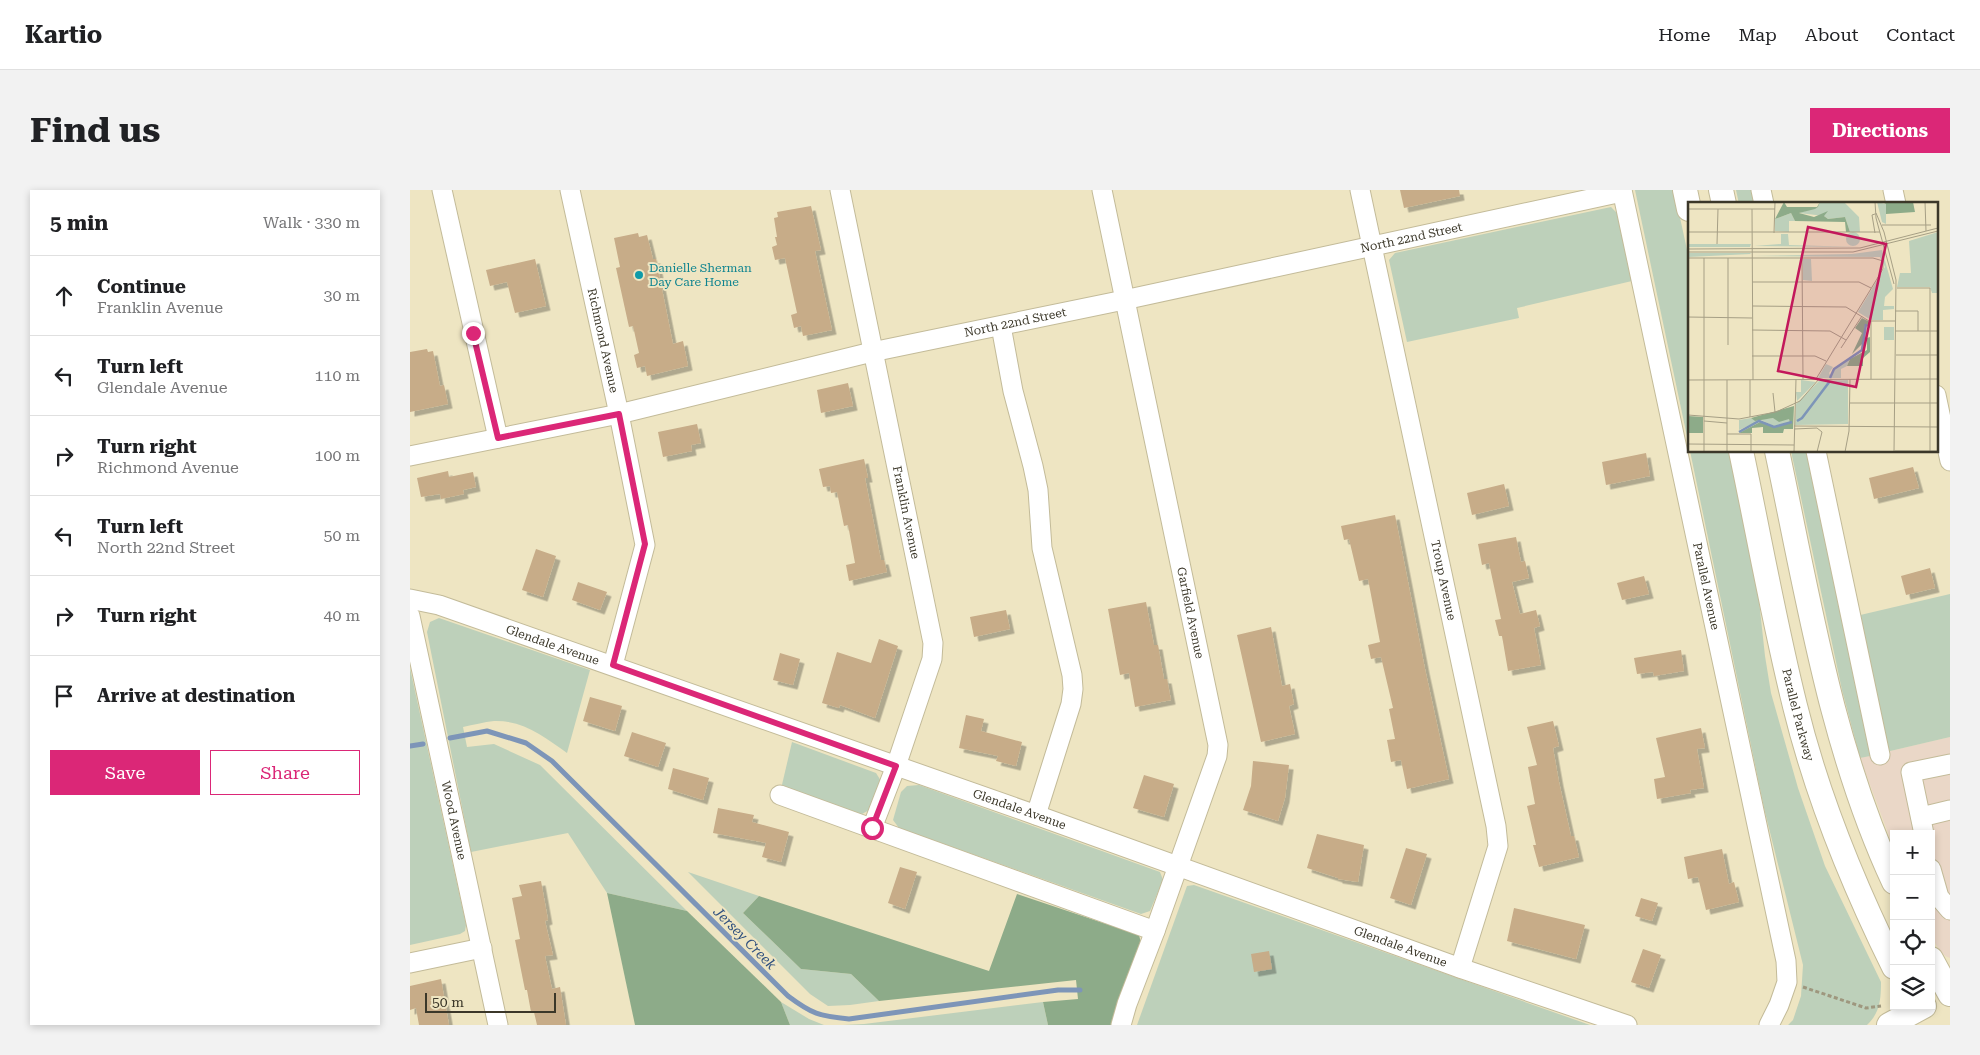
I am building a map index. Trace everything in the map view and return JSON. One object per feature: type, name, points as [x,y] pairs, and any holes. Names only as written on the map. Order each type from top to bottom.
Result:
[{"type":"main road","points":[[1685,190],[1688,204]]},
{"type":"main road","name":"Parallel Parkway","points":[[1740,452],[1795,707],[1817,781],[1850,872],[1893,965]]},
{"type":"main road","points":[[1777,452],[1829,697],[1850,768],[1891,875]]},
{"type":"main road","points":[[1934,965],[1950,994],[1935,1002]]},
{"type":"main road","points":[[1885,1015],[1921,1010]]},
{"type":"street","points":[[442,190],[498,438]]},
{"type":"street","name":"Richmond Avenue","points":[[570,190],[619,414],[645,544],[613,665]]},
{"type":"street","name":"Franklin Avenue","points":[[840,190],[933,643],[932,659],[896,766],[872,828]]},
{"type":"street","name":"Garfield Avenue","points":[[1102,190],[1218,745],[1218,756],[1121,1025]]},
{"type":"street","name":"Troup Avenue","points":[[1360,190],[1496,826],[1498,846],[1460,968]]},
{"type":"street","name":"North 22nd Street","points":[[410,456],[619,414],[872,352],[1371,247],[1622,191]]},
{"type":"street","name":"Parallel Avenue","points":[[1622,191],[1786,961],[1794,984]]},
{"type":"street","points":[[1001,326],[1013,391],[1034,466],[1038,490],[1042,548],[1072,675],[1071,704],[1036,815]]},
{"type":"street","points":[[1938,404],[1950,460]]},
{"type":"street","points":[[1816,452],[1880,755]]},
{"type":"street","name":"Glendale Avenue","points":[[410,598],[439,605],[613,665],[1460,968],[1627,1025]]},
{"type":"street","name":"Wood Avenue","points":[[411,628],[498,1025]]},
{"type":"street","points":[[1950,764],[1912,772],[1922,825],[1950,810]]},
{"type":"street","points":[[780,794],[1155,932]]},
{"type":"street","points":[[1935,884],[1939,897],[1950,910]]},
{"type":"street","points":[[410,963],[482,948]]},
{"type":"street","points":[[1769,1025],[1779,1005],[1794,984]]},
{"type":"path","points":[[1794,984],[1885,1015]]},
{"type":"shaded area","points":[[1950,737],[1950,958],[1945,956],[1935,943],[1935,830],[1890,830],[1890,838],[1860,758]]},
{"type":"green space","points":[[1635,190],[1674,190],[1688,254],[1688,441]]},
{"type":"green space","points":[[1736,190],[1757,190],[1760,202],[1739,202]]},
{"type":"green space","points":[[1611,207],[1618,214],[1632,281],[1517,308],[1519,318],[1407,342],[1389,260],[1395,253]]},
{"type":"green space","points":[[1690,452],[1729,452],[1758,591],[1771,693],[1798,788],[1825,866],[1881,982],[1879,1005],[1875,1016],[1867,1025],[1788,1025],[1793,1020],[1801,996],[1803,965],[1764,808]]},
{"type":"green space","points":[[1791,452],[1811,452],[1875,755],[1860,758],[1842,690]]},
{"type":"green space","points":[[1950,594],[1950,737],[1886,752],[1856,616]]},
{"type":"green space","points":[[439,618],[590,670],[567,753],[524,726],[505,721],[490,721],[463,727],[467,747],[494,744],[540,765],[687,911],[607,893],[568,833],[471,852],[427,632],[430,622]]},
{"type":"green space","points":[[410,668],[466,925],[465,931],[460,934],[410,945]]},
{"type":"green space","points":[[792,742],[876,773],[881,781],[871,809],[862,814],[781,789]]},
{"type":"green space","points":[[919,785],[1160,872],[1163,880],[1150,911],[1141,914],[899,828],[893,820],[901,792],[907,786]]},
{"type":"green space","points":[[688,872],[759,896],[743,913],[801,969],[851,974],[879,1001],[828,1006],[810,994]]},
{"type":"green space","points":[[1194,885],[1590,1025],[1137,1025],[1187,886]]},
{"type":"green space","points":[[607,893],[687,911],[781,1002],[790,1025],[635,1025]]},
{"type":"green space","points":[[1017,894],[1139,935],[1141,943],[1114,1025],[1048,1025],[1043,1002],[1078,999],[1076,980],[879,1001],[851,974],[801,969],[743,913],[759,896],[989,971]]},
{"type":"green space","points":[[781,1002],[809,1019],[824,1025],[790,1025]]},
{"type":"green space","points":[[1043,1002],[1048,1025],[843,1025],[864,1024]]},
{"type":"building","points":[[1400,190],[1459,190],[1460,196],[1404,208]]},
{"type":"building","points":[[811,206],[821,250],[815,251],[832,330],[803,336],[801,326],[794,328],[791,315],[797,313],[785,258],[775,260],[772,247],[777,245],[774,218],[778,217],[777,212]]},
{"type":"building","points":[[638,233],[639,237],[647,235],[653,259],[656,259],[673,344],[683,341],[688,366],[647,376],[645,366],[637,368],[634,355],[639,353],[633,326],[629,327],[616,268],[620,267],[614,238]]},
{"type":"building","points":[[535,259],[546,306],[515,313],[507,282],[490,286],[486,270]]},
{"type":"building","points":[[427,349],[428,352],[433,351],[440,386],[444,385],[448,404],[410,412],[410,352]]},
{"type":"building","points":[[848,383],[853,406],[821,413],[817,390]]},
{"type":"building","points":[[697,424],[701,443],[691,445],[692,451],[663,457],[658,432]]},
{"type":"building","points":[[1646,453],[1650,476],[1606,485],[1602,462]]},
{"type":"building","points":[[864,459],[868,478],[865,478],[881,560],[884,560],[887,572],[849,581],[846,565],[855,563],[848,525],[844,526],[837,492],[831,493],[830,486],[823,487],[819,469]]},
{"type":"building","points":[[1913,467],[1919,488],[1874,499],[1869,478]]},
{"type":"building","points":[[448,471],[449,477],[473,472],[476,487],[463,490],[464,494],[441,499],[440,494],[421,497],[417,478]]},
{"type":"building","points":[[1504,484],[1509,506],[1472,515],[1467,493]]},
{"type":"building","points":[[1395,515],[1449,779],[1407,789],[1401,760],[1391,762],[1387,740],[1395,739],[1389,709],[1393,708],[1381,657],[1371,659],[1368,645],[1380,642],[1368,579],[1359,581],[1349,539],[1344,540],[1341,526]]},
{"type":"building","points":[[1516,537],[1521,562],[1525,561],[1529,578],[1512,582],[1520,614],[1536,610],[1540,626],[1534,628],[1541,665],[1508,671],[1502,636],[1499,636],[1495,620],[1501,619],[1489,563],[1482,565],[1478,544]]},
{"type":"building","points":[[536,549],[556,556],[543,597],[522,590]]},
{"type":"building","points":[[1930,568],[1935,588],[1906,595],[1901,576]]},
{"type":"building","points":[[1644,576],[1649,594],[1622,600],[1617,583]]},
{"type":"building","points":[[578,582],[607,592],[600,610],[572,600]]},
{"type":"building","points":[[1146,602],[1154,645],[1158,645],[1164,679],[1167,679],[1171,700],[1135,707],[1129,673],[1120,675],[1108,609]]},
{"type":"building","points":[[1006,610],[1010,629],[974,637],[970,617]]},
{"type":"building","points":[[1271,627],[1282,686],[1290,684],[1294,704],[1289,706],[1295,734],[1261,742],[1237,635]]},
{"type":"building","points":[[879,639],[898,646],[875,718],[840,705],[839,708],[822,703],[837,652],[871,663]]},
{"type":"building","points":[[1681,650],[1684,671],[1654,676],[1653,672],[1637,674],[1634,658]]},
{"type":"building","points":[[780,653],[800,659],[793,685],[773,680]]},
{"type":"building","points":[[590,697],[622,706],[615,731],[583,721]]},
{"type":"building","points":[[966,715],[984,719],[981,731],[1022,742],[1016,766],[996,761],[998,756],[959,748]]},
{"type":"building","points":[[1553,721],[1559,746],[1553,748],[1559,782],[1571,836],[1574,836],[1579,857],[1539,867],[1533,845],[1536,845],[1527,806],[1535,804],[1528,767],[1537,765],[1527,727]]},
{"type":"building","points":[[1701,728],[1705,748],[1697,749],[1704,788],[1690,790],[1691,793],[1657,799],[1654,779],[1665,777],[1656,738]]},
{"type":"building","points":[[632,732],[666,743],[658,767],[624,756]]},
{"type":"building","points":[[1253,761],[1289,765],[1285,798],[1278,821],[1243,810],[1251,786]]},
{"type":"building","points":[[673,768],[709,778],[703,800],[668,789]]},
{"type":"building","points":[[1144,775],[1174,784],[1164,817],[1133,808]]},
{"type":"building","points":[[718,808],[754,815],[752,822],[789,832],[781,862],[762,857],[766,843],[713,833]]},
{"type":"building","points":[[1317,834],[1364,845],[1358,882],[1338,879],[1307,868]]},
{"type":"building","points":[[1406,848],[1427,854],[1411,905],[1390,898]]},
{"type":"building","points":[[1722,849],[1729,884],[1734,882],[1739,902],[1706,910],[1698,877],[1688,879],[1684,857]]},
{"type":"building","points":[[900,867],[917,872],[905,909],[888,903]]},
{"type":"building","points":[[541,881],[548,920],[545,921],[553,955],[545,956],[552,989],[560,987],[566,1025],[537,1025],[534,1012],[531,1012],[527,990],[525,990],[515,940],[520,939],[512,898],[522,896],[519,885]]},
{"type":"building","points":[[1641,898],[1658,903],[1652,921],[1635,916]]},
{"type":"building","points":[[1514,908],[1585,925],[1576,959],[1507,941]]},
{"type":"building","points":[[1643,949],[1661,955],[1649,988],[1631,982]]},
{"type":"building","points":[[1269,951],[1272,969],[1254,972],[1251,954]]},
{"type":"building","points":[[441,979],[449,1025],[419,1025],[416,1008],[410,1010],[410,986]]},
{"type":"waterway","name":"Jersey Creek","points":[[450,738],[487,731],[526,743],[552,761],[788,996],[803,1007],[816,1013],[849,1019],[1058,990],[1080,990]]},
{"type":"waterway","name":"Jersey Creek","points":[[410,746],[423,744]]},
{"type":"place","name":"Danielle Sherman Day Care Home","points":[[639,275]]},
{"type":"route","points":[[473,333],[498,438],[619,414],[645,544],[613,665],[896,766],[872,828]]}]
